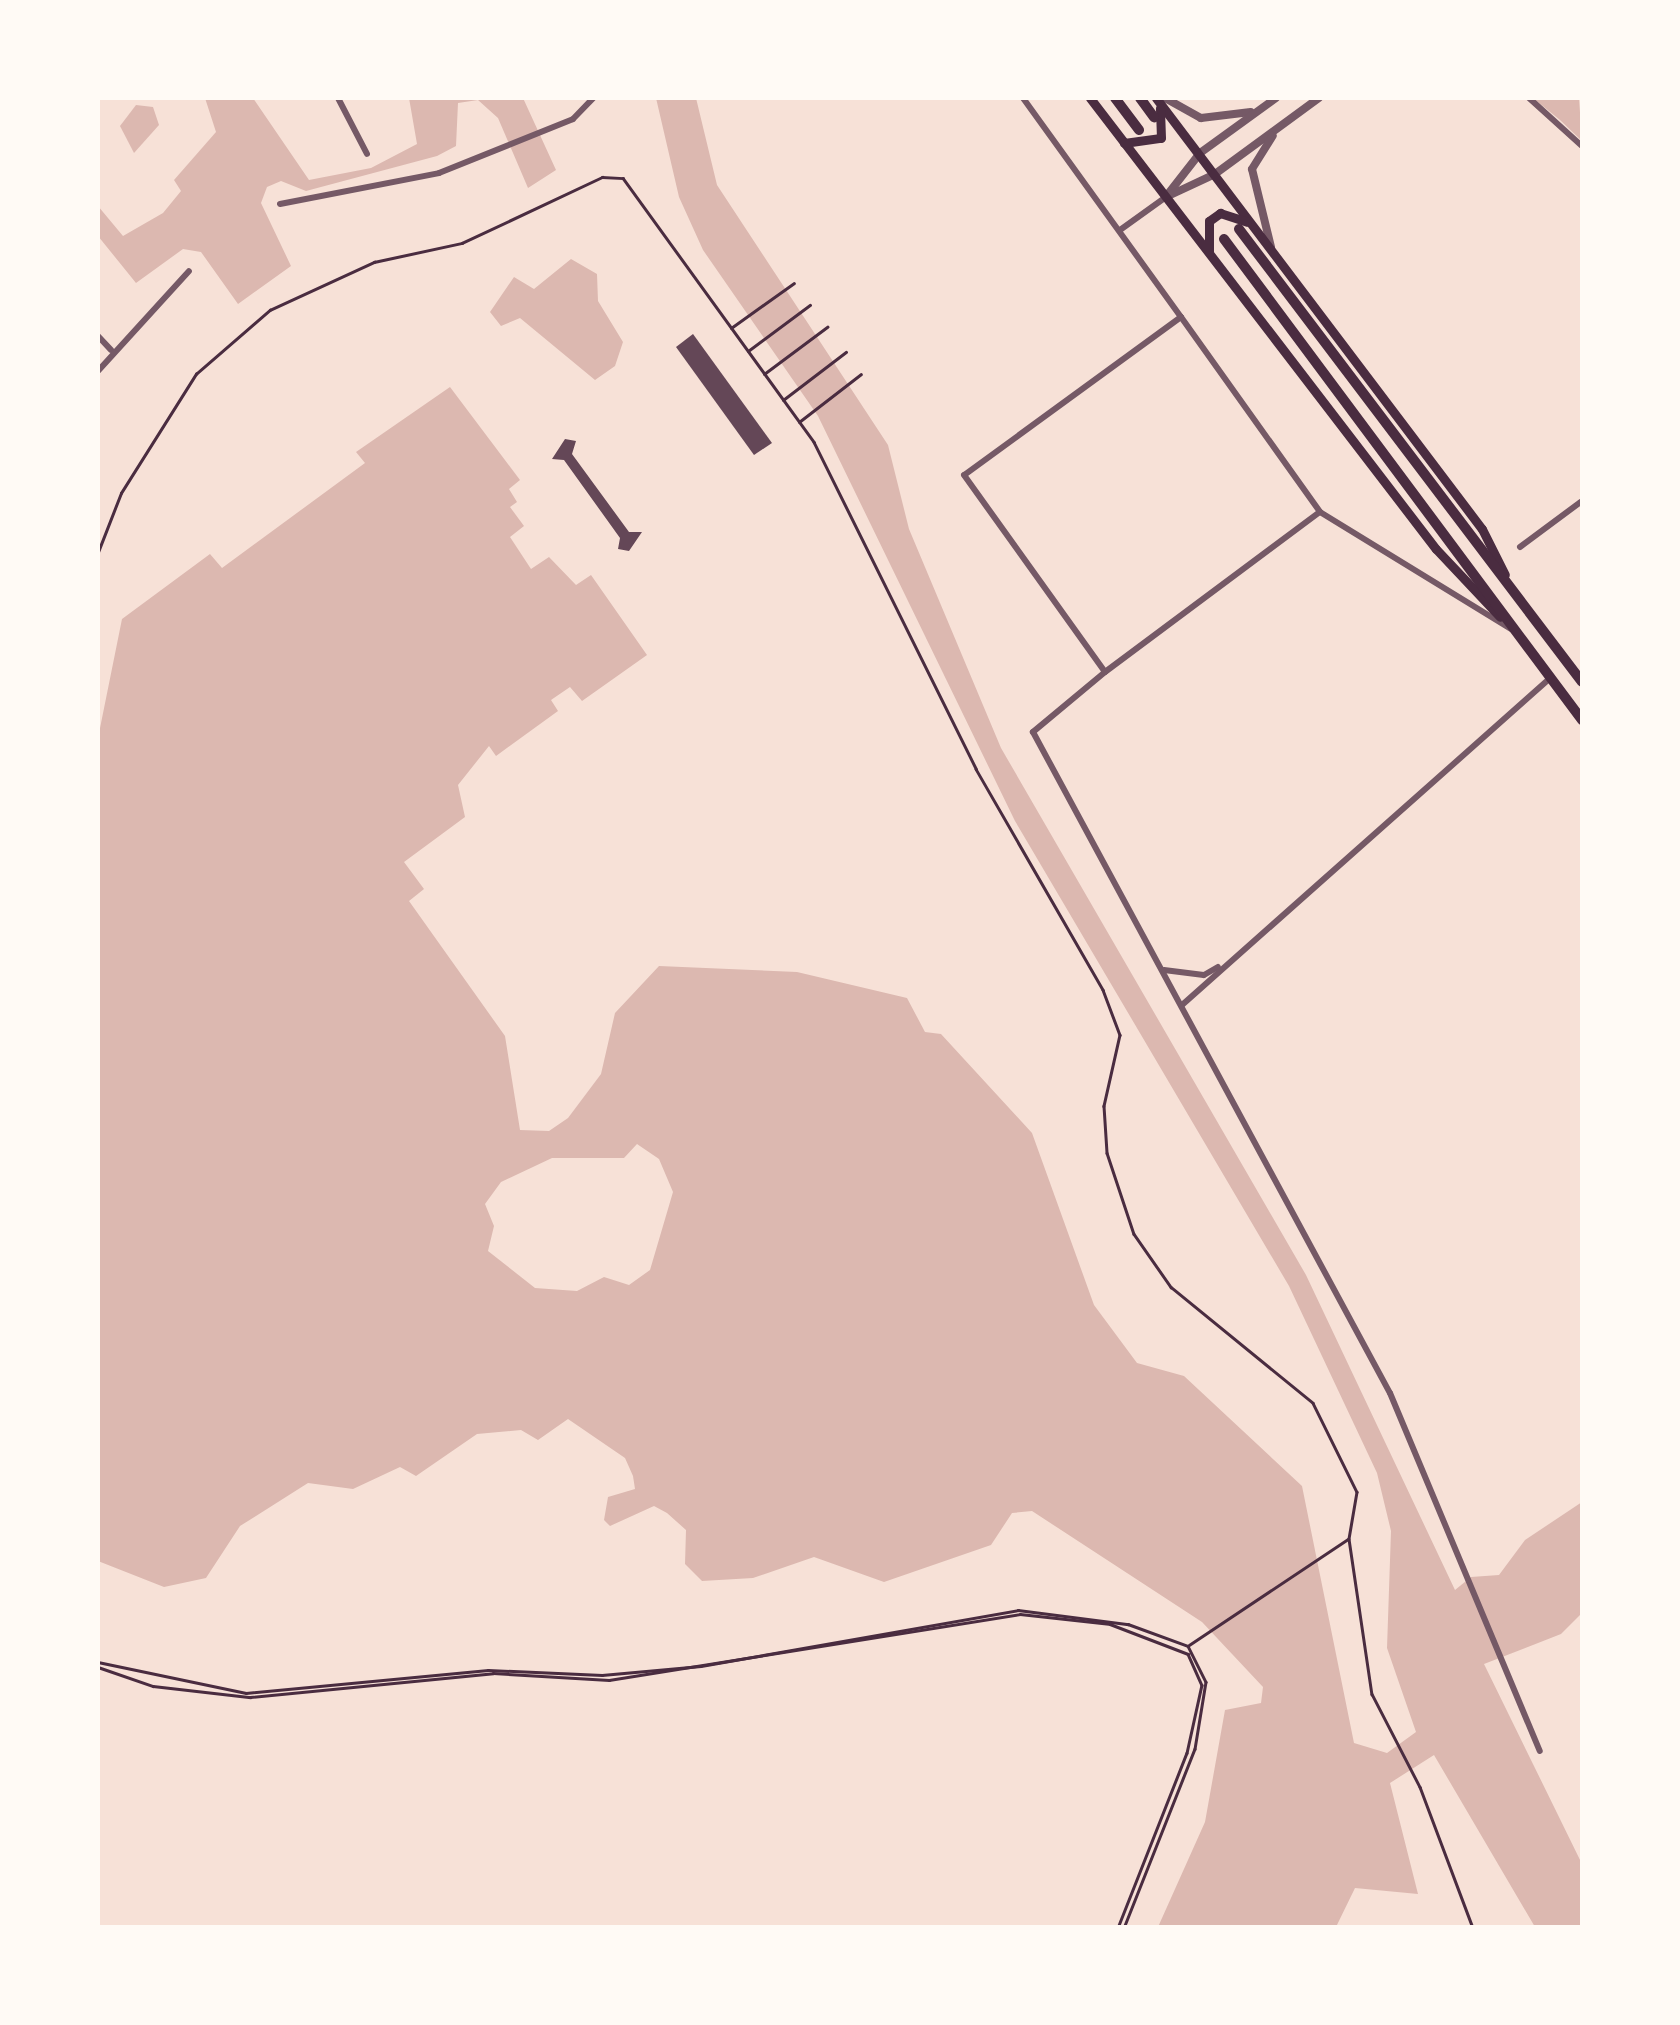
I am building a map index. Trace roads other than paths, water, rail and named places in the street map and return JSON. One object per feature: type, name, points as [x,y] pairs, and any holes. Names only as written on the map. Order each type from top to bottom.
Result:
[{"type":"highway","points":[[1115,98],[1140,130]]},
{"type":"highway","points":[[1140,98],[1154,116]]},
{"type":"highway","points":[[1239,228],[1522,608],[1582,682]]},
{"type":"highway","points":[[1224,239],[1582,720]]},
{"type":"main road","points":[[1090,98],[1436,548],[1512,629]]},
{"type":"main road","points":[[1124,143],[1161,138],[1167,126],[1156,98]]},
{"type":"main road","points":[[1156,98],[1482,529],[1522,608]]},
{"type":"main road","points":[[1210,253],[1209,221],[1220,212],[1257,230]]},
{"type":"street","points":[[338,98],[367,154]]},
{"type":"street","points":[[280,204],[439,173],[544,132],[593,98]]},
{"type":"street","points":[[1023,98],[1320,512],[1512,629]]},
{"type":"street","points":[[1165,98],[1222,120],[1274,99]]},
{"type":"street","points":[[1120,230],[1166,197],[1215,174],[1318,98]]},
{"type":"street","points":[[1529,98],[1582,146]]},
{"type":"street","points":[[1166,197],[1200,154],[1274,99]]},
{"type":"street","points":[[1272,251],[1252,169],[1286,122]]},
{"type":"street","points":[[98,371],[111,350],[189,271]]},
{"type":"street","points":[[1105,672],[964,476],[1182,318]]},
{"type":"street","points":[[98,336],[111,350]]},
{"type":"street","points":[[1520,547],[1582,501]]},
{"type":"street","points":[[1320,512],[1105,672],[1032,732],[1390,1393],[1468,1590],[1540,1751]]},
{"type":"street","points":[[1182,1005],[1550,678]]},
{"type":"street","points":[[1163,970],[1204,975],[1230,960]]}]
